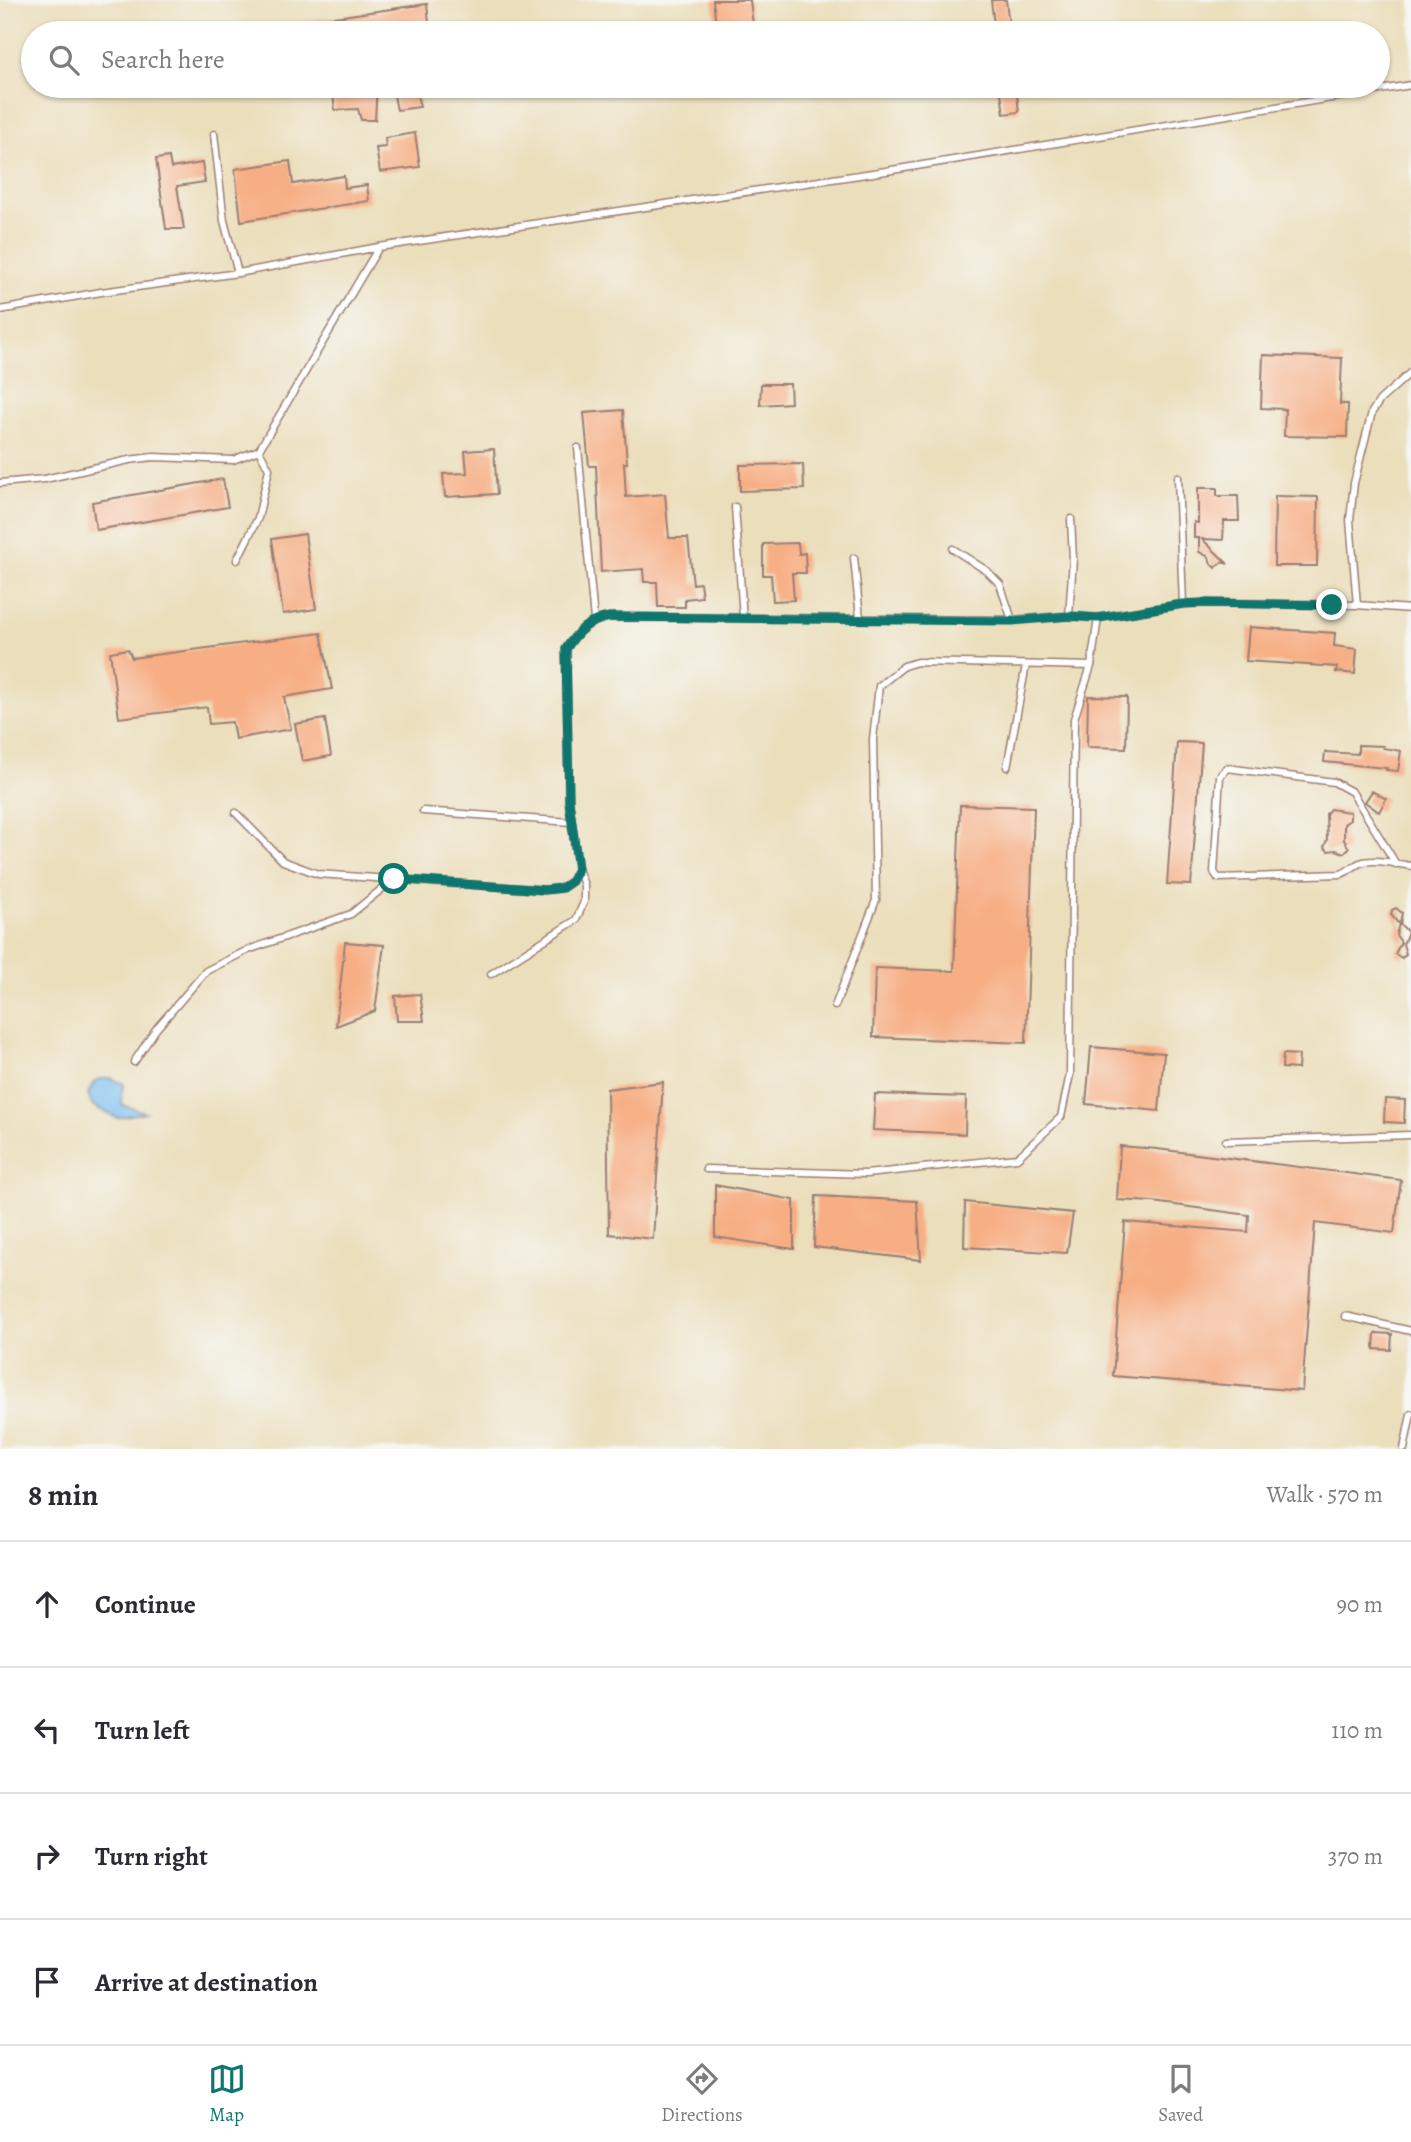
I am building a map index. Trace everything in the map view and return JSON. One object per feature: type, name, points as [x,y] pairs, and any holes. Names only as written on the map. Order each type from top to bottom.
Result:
[{"type":"lane","points":[[1390,88],[1411,85]]},
{"type":"lane","points":[[0,310],[380,247],[886,171],[1332,98]]},
{"type":"lane","points":[[214,134],[225,221],[238,272]]},
{"type":"lane","points":[[0,483],[45,479],[153,457],[233,460],[259,450],[380,247]]},
{"type":"lane","points":[[1357,606],[1350,520],[1354,483],[1372,412],[1380,400],[1411,372]]},
{"type":"lane","points":[[578,448],[594,620]]},
{"type":"lane","points":[[237,560],[258,519],[269,469],[259,450]]},
{"type":"lane","points":[[1178,477],[1183,604]]},
{"type":"lane","points":[[736,507],[743,618]]},
{"type":"lane","points":[[1069,616],[1073,559],[1071,519]]},
{"type":"lane","points":[[953,548],[1000,584],[1012,621]]},
{"type":"lane","points":[[854,558],[860,618]]},
{"type":"lane","points":[[491,974],[576,920],[584,902],[584,885],[578,869],[571,822],[566,649],[577,631],[594,620],[610,617],[1012,621],[1069,616],[1098,618],[1183,604],[1411,609]]},
{"type":"lane","points":[[706,1169],[866,1174],[1017,1158],[1061,1117],[1070,1074],[1074,719],[1091,666],[1098,618]]},
{"type":"lane","points":[[835,1006],[876,900],[873,739],[878,686],[904,666],[916,662],[1091,666]]},
{"type":"lane","points":[[1007,767],[1026,665]]},
{"type":"lane","points":[[1396,864],[1352,792],[1343,785],[1227,768],[1220,776],[1214,872],[1218,878],[1340,873],[1351,871],[1356,865],[1365,862],[1411,866]]},
{"type":"lane","points":[[423,811],[571,822]]},
{"type":"lane","points":[[236,813],[283,861],[318,874],[545,890],[562,888],[572,881],[578,869]]},
{"type":"lane","points":[[134,1062],[156,1029],[206,971],[248,950],[351,914],[394,879]]},
{"type":"lane","points":[[1226,1141],[1411,1135]]},
{"type":"lane","points":[[1345,1316],[1411,1331]]},
{"type":"lane","points":[[1404,1449],[1411,1414]]},
{"type":"water","points":[[110,1078],[124,1084],[122,1105],[145,1112],[117,1118],[92,1105],[88,1093],[97,1080]]},
{"type":"building","points":[[713,0],[750,0],[753,21],[716,21]]},
{"type":"building","points":[[991,0],[1006,0],[1009,21],[994,21]]},
{"type":"building","points":[[427,4],[429,21],[306,21]]},
{"type":"building","points":[[334,98],[376,98],[375,120],[361,120],[358,109],[335,110]]},
{"type":"building","points":[[394,98],[418,98],[420,107],[397,110]]},
{"type":"building","points":[[1002,98],[1017,98],[1019,112],[1004,114]]},
{"type":"building","points":[[415,133],[420,167],[380,172],[376,148],[386,147],[385,138]]},
{"type":"building","points":[[169,157],[171,168],[202,163],[205,182],[177,186],[184,229],[166,229],[156,159]]},
{"type":"building","points":[[290,161],[293,184],[344,176],[345,188],[367,185],[369,201],[241,221],[235,169]]},
{"type":"building","points":[[1263,355],[1342,358],[1340,404],[1348,404],[1347,437],[1284,436],[1285,409],[1261,408]]},
{"type":"building","points":[[761,384],[790,384],[791,403],[760,405]]},
{"type":"building","points":[[623,410],[627,463],[624,463],[626,497],[665,494],[669,538],[688,538],[693,584],[700,583],[702,597],[685,599],[685,607],[658,607],[657,582],[644,582],[643,569],[601,572],[596,466],[589,466],[584,413]]},
{"type":"building","points":[[494,449],[497,494],[445,497],[443,474],[467,473],[465,451]]},
{"type":"building","points":[[803,464],[804,489],[740,491],[740,465]]},
{"type":"building","points":[[223,479],[228,507],[96,530],[92,502]]},
{"type":"building","points":[[1198,488],[1217,488],[1217,496],[1238,496],[1239,521],[1224,521],[1223,540],[1202,539],[1228,564],[1222,562],[1215,568],[1209,557],[1199,552],[1199,538],[1194,538],[1194,522],[1198,523]]},
{"type":"building","points":[[1275,496],[1318,497],[1317,566],[1274,566]]},
{"type":"building","points":[[305,534],[316,609],[283,614],[272,539]]},
{"type":"building","points":[[798,543],[799,554],[805,553],[806,573],[792,573],[794,600],[773,601],[771,575],[763,575],[763,544]]},
{"type":"building","points":[[1249,627],[1335,633],[1334,646],[1357,649],[1355,674],[1336,672],[1337,667],[1246,661]]},
{"type":"building","points":[[321,633],[332,689],[284,697],[291,729],[235,739],[232,722],[209,724],[207,707],[119,718],[110,652],[128,649],[132,658]]},
{"type":"building","points":[[1088,696],[1127,697],[1126,748],[1087,747]]},
{"type":"building","points":[[325,719],[331,756],[302,761],[295,724]]},
{"type":"building","points":[[1177,742],[1202,743],[1191,885],[1167,884]]},
{"type":"building","points":[[1358,745],[1383,746],[1401,751],[1398,771],[1324,762],[1325,752],[1358,754]]},
{"type":"building","points":[[1372,791],[1386,799],[1379,812],[1365,802]]},
{"type":"building","points":[[960,805],[1034,807],[1026,1043],[873,1037],[875,968],[954,971]]},
{"type":"building","points":[[1330,809],[1350,812],[1350,820],[1344,824],[1344,840],[1349,848],[1344,853],[1328,851],[1324,847],[1327,840],[1326,814]]},
{"type":"building","points":[[1396,908],[1402,913],[1400,924],[1408,932],[1403,944],[1406,954],[1402,958],[1395,954],[1401,942],[1396,935],[1399,924],[1391,915]]},
{"type":"building","points":[[345,942],[384,945],[375,1011],[336,1026]]},
{"type":"building","points":[[420,994],[424,1021],[397,1021],[395,996]]},
{"type":"building","points":[[1091,1047],[1164,1053],[1159,1111],[1086,1104]]},
{"type":"building","points":[[1283,1054],[1299,1055],[1298,1069],[1282,1068]]},
{"type":"building","points":[[663,1082],[653,1239],[609,1234],[607,1089]]},
{"type":"building","points":[[875,1094],[966,1097],[965,1134],[873,1130]]},
{"type":"building","points":[[1385,1099],[1405,1100],[1404,1123],[1384,1122]]},
{"type":"building","points":[[1120,1146],[1401,1180],[1394,1233],[1315,1223],[1302,1391],[1113,1376],[1125,1222],[1248,1232],[1249,1215],[1117,1200]]},
{"type":"building","points":[[715,1185],[794,1200],[794,1249],[715,1237]]},
{"type":"building","points":[[816,1196],[917,1201],[921,1260],[814,1247]]},
{"type":"building","points":[[965,1202],[1073,1213],[1067,1253],[964,1247]]},
{"type":"building","points":[[1375,1333],[1392,1334],[1391,1350],[1374,1349]]},
{"type":"route","points":[[394,879],[545,890],[562,888],[572,881],[578,869],[569,801],[566,649],[577,631],[594,620],[610,617],[1012,621],[1069,616],[1098,618],[1183,604],[1332,605]]}]
